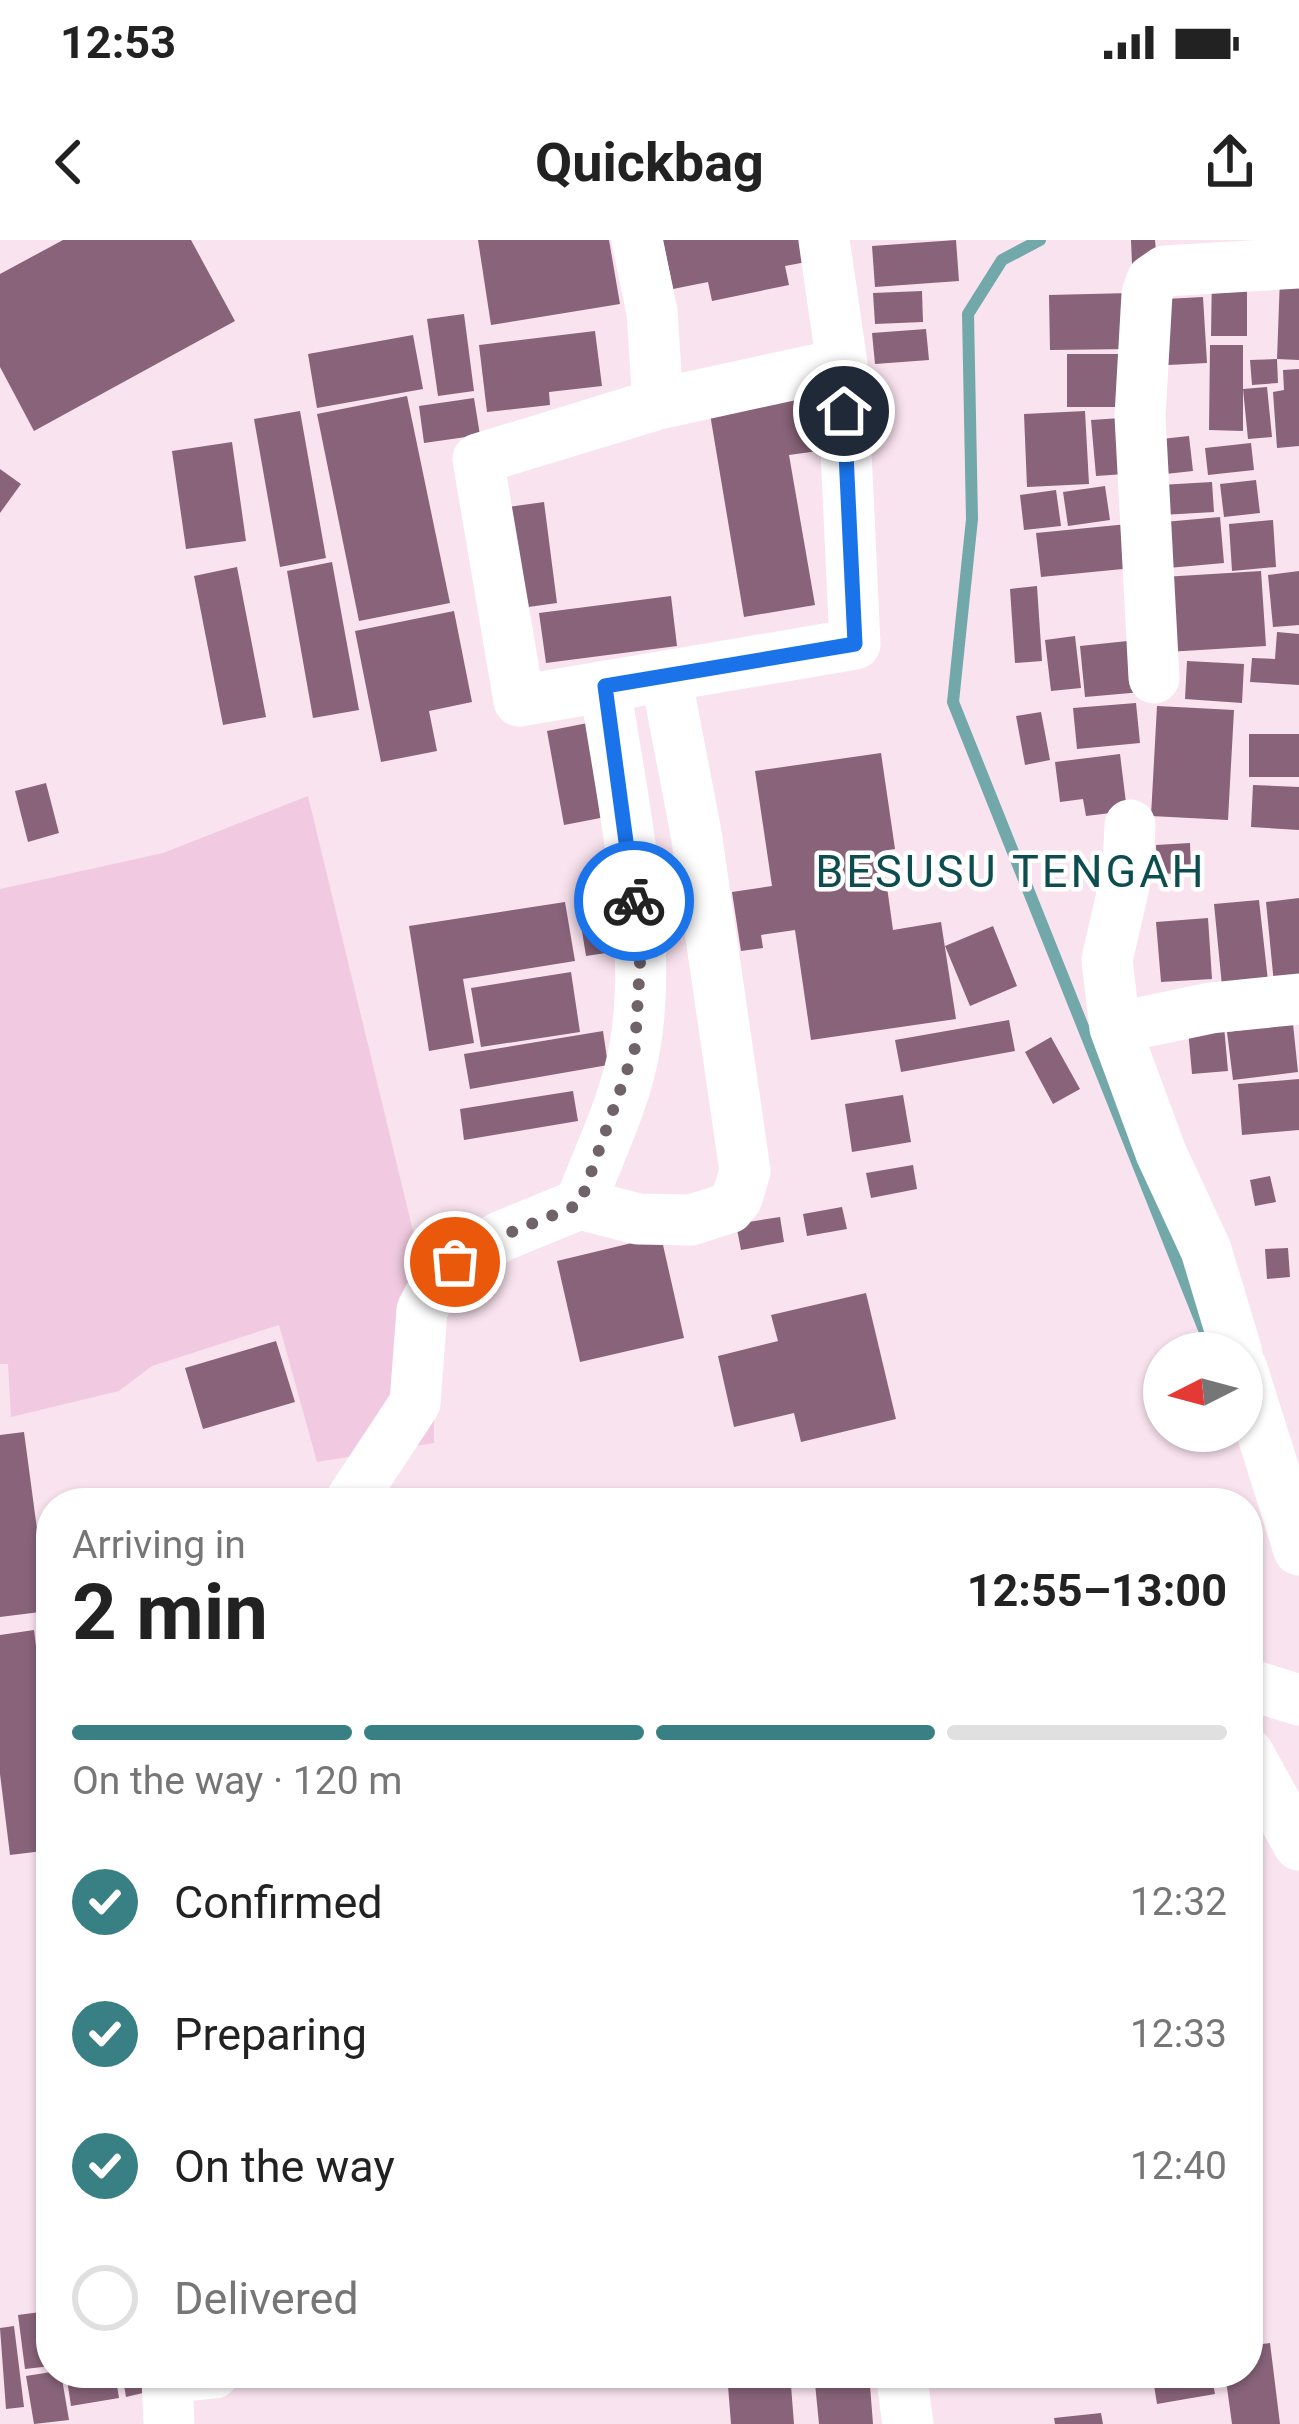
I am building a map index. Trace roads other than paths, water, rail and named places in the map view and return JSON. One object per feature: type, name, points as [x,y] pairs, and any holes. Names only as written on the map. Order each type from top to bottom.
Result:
[{"type":"street","points":[[638,240],[652,312],[658,404]]},
{"type":"street","points":[[824,240],[842,364],[855,644],[519,701],[478,459],[658,404],[842,364]]},
{"type":"street","points":[[1154,678],[1140,416],[1147,294],[1152,280],[1165,271],[1299,262]]},
{"type":"street","points":[[363,1484],[415,1403],[422,1310],[440,1276],[475,1249],[580,1204],[638,1220],[692,1220],[729,1208],[737,1198],[745,1172],[696,833],[666,677]]},
{"type":"street","points":[[580,1204],[635,1048],[640,997],[631,862],[605,686]]},
{"type":"street","points":[[1130,824],[1128,868],[1107,960],[1115,1028],[1161,1153],[1206,1250],[1231,1332]]},
{"type":"street","points":[[1115,1028],[1210,1008],[1299,999]]},
{"type":"street","points":[[1263,1436],[1299,1550]]},
{"type":"street","points":[[1263,1689],[1299,1700]]},
{"type":"street","points":[[1263,1780],[1299,1845]]},
{"type":"street","points":[[904,2388],[908,2424]]},
{"type":"waterway","points":[[1040,240],[1002,260],[968,314],[972,519],[953,702],[1205,1332]]},
{"type":"district","name":"BESUSU TENGAH","points":[[1011,871]]}]
